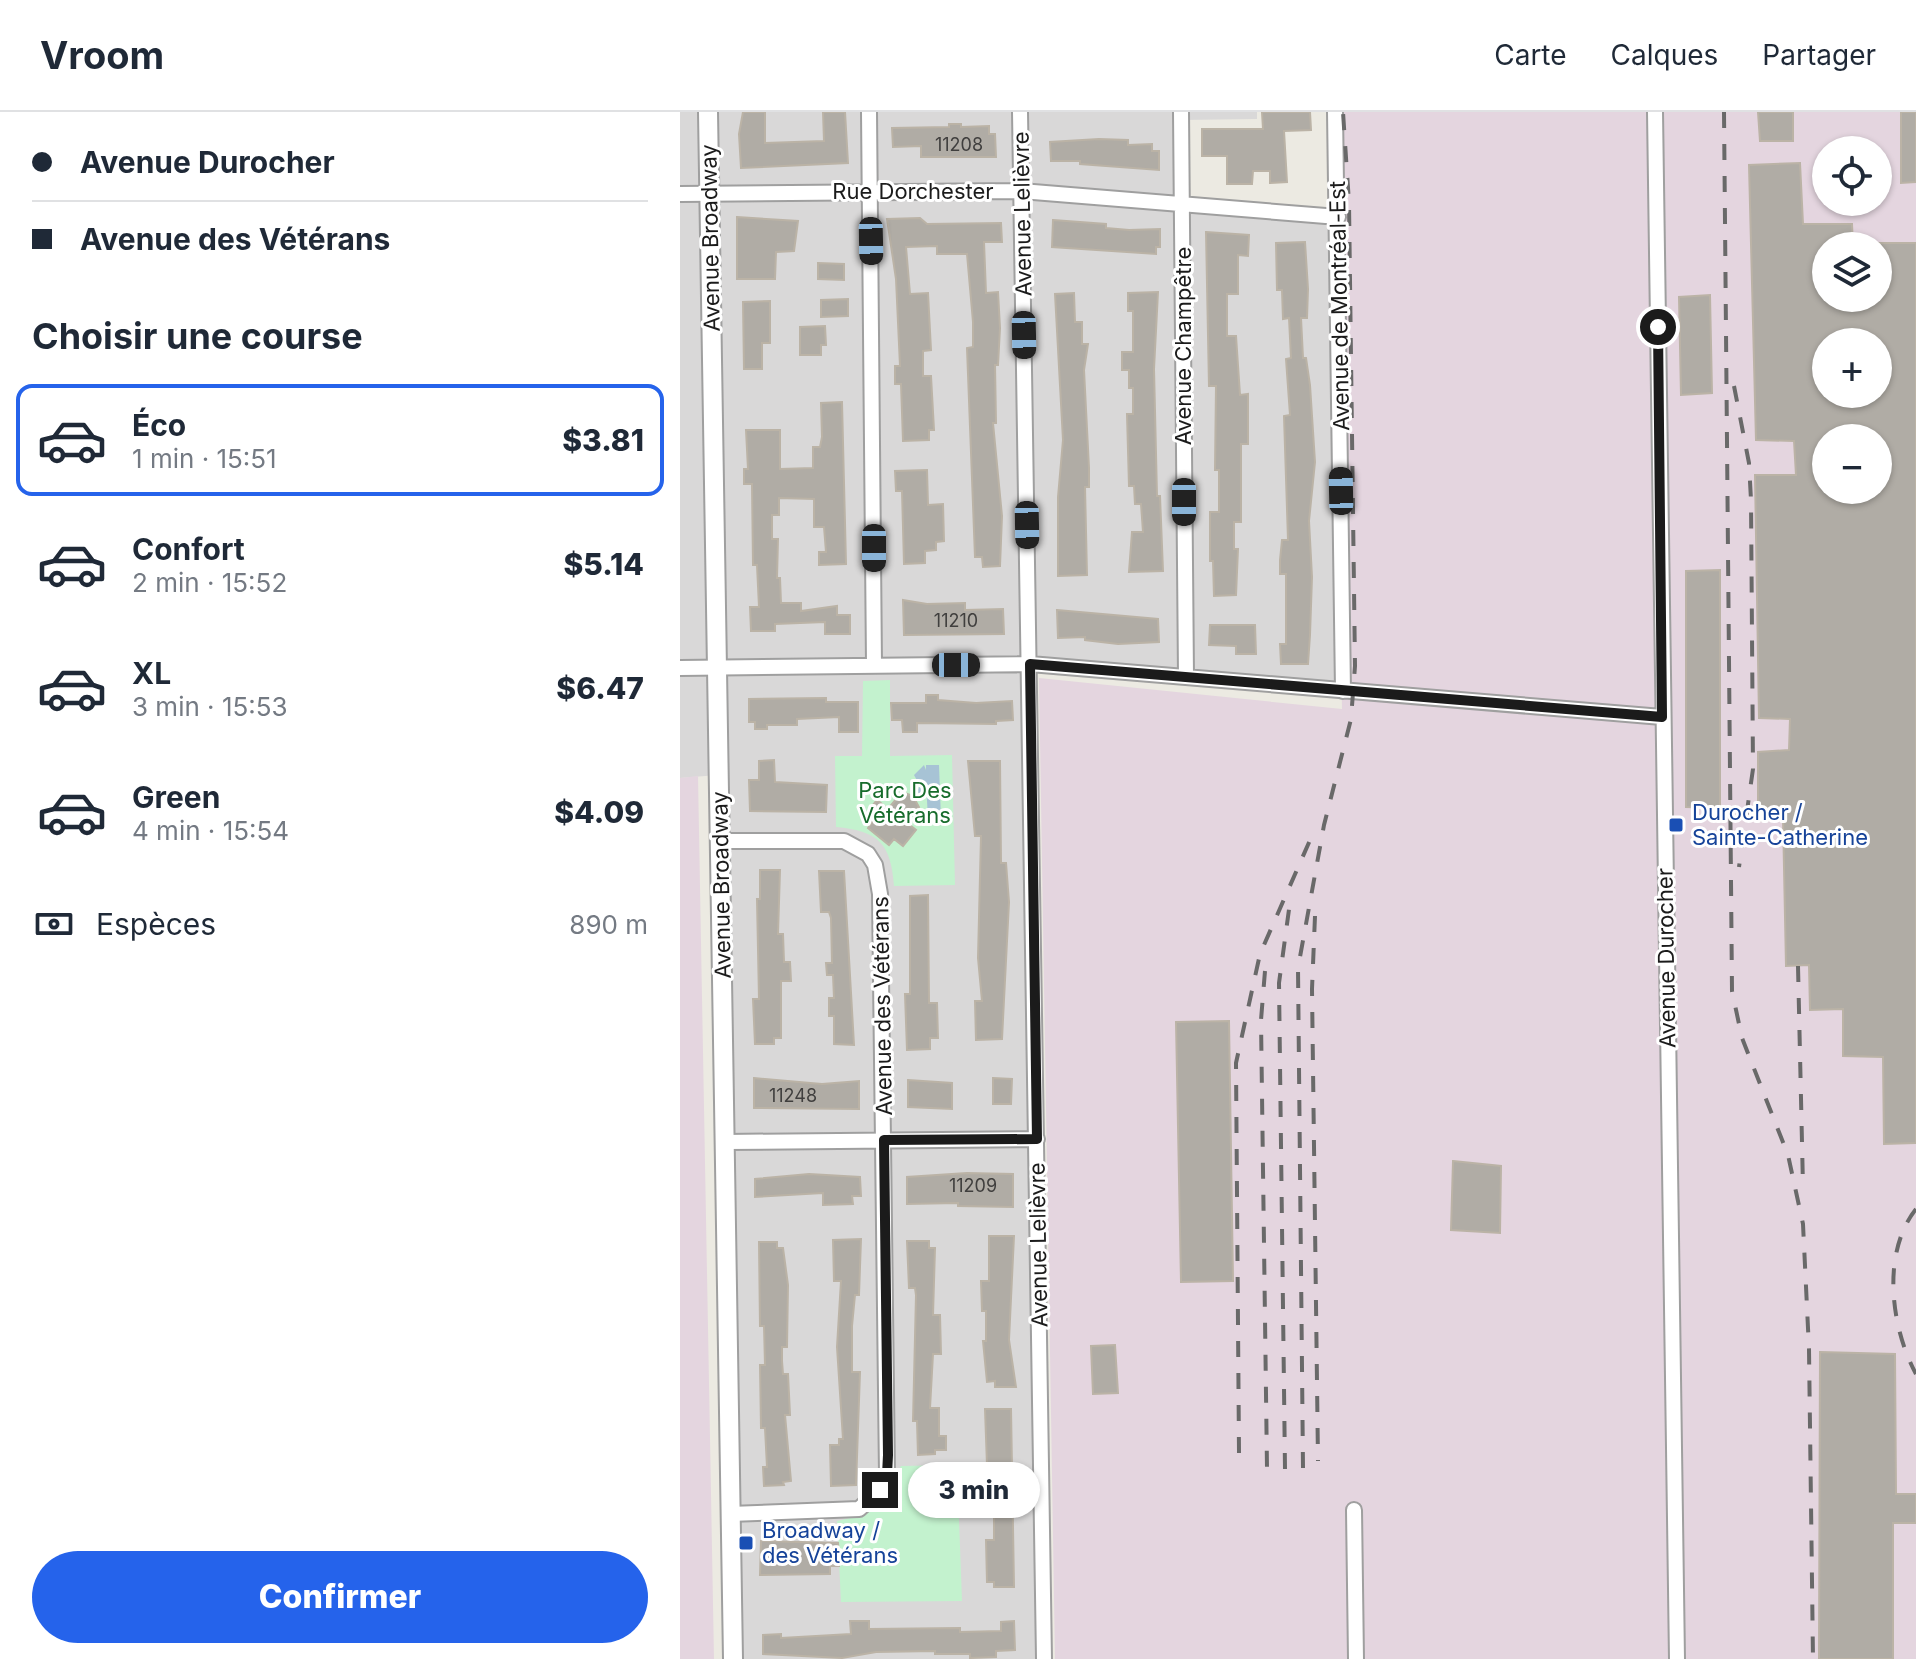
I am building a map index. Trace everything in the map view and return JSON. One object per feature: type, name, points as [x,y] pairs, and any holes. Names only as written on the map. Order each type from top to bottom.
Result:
[{"type":"street","name":"Avenue Broadway","points":[[708,112],[733,1659]]},
{"type":"street","points":[[869,112],[874,665]]},
{"type":"street","name":"Avenue Lelièvre","points":[[1020,112],[1044,1659]]},
{"type":"street","name":"Avenue Champêtre","points":[[1181,112],[1186,676]]},
{"type":"street","name":"Avenue de Montréal-Est","points":[[1335,112],[1343,691]]},
{"type":"street","name":"Avenue Durocher","points":[[1655,112],[1677,1659]]},
{"type":"street","name":"Rue Dorchester","points":[[680,194],[1021,191],[1338,217]]},
{"type":"street","points":[[680,668],[1030,664],[1662,717]]},
{"type":"street","name":"Avenue des Vétérans","points":[[719,841],[844,841],[868,854],[875,865],[880,894],[887,1475],[880,1490],[859,1509],[730,1514]]},
{"type":"street","points":[[725,1142],[1037,1139]]},
{"type":"street","points":[[1354,1510],[1356,1659]]},
{"type":"shaded area","points":[[680,112],[1257,112],[1257,119],[1181,120],[1182,202],[1338,217],[1343,691],[1031,664],[1044,1659],[734,1659],[718,775],[680,778]]},
{"type":"shaded area","points":[[1330,112],[1916,112],[1916,1659],[1055,1659],[1039,678],[1342,709]]},
{"type":"shaded area","points":[[698,776],[714,1659],[680,1659],[680,778]]},
{"type":"green space","name":"Parc Des Vétérans","points":[[890,680],[890,756],[952,755],[955,885],[894,886],[890,860],[880,842],[863,832],[836,827],[835,756],[862,756],[863,681]]},
{"type":"green space","points":[[957,1465],[962,1601],[841,1602],[837,1521],[861,1514],[877,1503],[901,1466]]},
{"type":"water","points":[[924,765],[926,770],[926,765],[939,765],[941,819],[928,819],[926,782],[924,796],[916,793],[920,786],[914,775]]},
{"type":"building","points":[[743,112],[765,112],[765,143],[824,141],[823,112],[845,112],[848,163],[741,168],[739,134]]},
{"type":"building","points":[[1262,112],[1310,112],[1311,130],[1284,131],[1287,182],[1270,183],[1270,171],[1253,171],[1252,184],[1227,184],[1227,156],[1202,156],[1202,129],[1263,129]]},
{"type":"building","points":[[1758,112],[1793,112],[1793,141],[1760,141]]},
{"type":"building","points":[[1901,112],[1916,112],[1916,182],[1901,183]]},
{"type":"building","points":[[949,124],[989,126],[989,134],[995,134],[996,157],[921,157],[921,146],[893,147],[892,128],[949,127]]},
{"type":"building","points":[[1128,140],[1128,145],[1152,144],[1152,151],[1159,151],[1159,170],[1080,164],[1080,161],[1051,161],[1050,142]]},
{"type":"building","points":[[1800,163],[1803,224],[1852,224],[1852,232],[1812,232],[1812,312],[1892,312],[1892,243],[1916,243],[1916,1143],[1884,1144],[1883,1057],[1843,1056],[1843,1009],[1810,1010],[1809,965],[1786,966],[1783,818],[1758,821],[1758,752],[1789,750],[1790,719],[1759,718],[1755,475],[1796,475],[1794,441],[1756,440],[1749,165]]},
{"type":"building","points":[[737,217],[798,221],[794,251],[776,252],[775,279],[737,279]]},
{"type":"building","points":[[920,218],[927,224],[1001,223],[1002,242],[984,242],[986,293],[998,292],[1000,328],[998,365],[995,365],[996,423],[993,423],[1002,516],[1000,566],[983,567],[982,557],[975,557],[967,348],[973,347],[973,322],[967,254],[937,254],[937,246],[906,247],[910,294],[928,293],[931,350],[923,351],[923,376],[931,376],[934,430],[929,430],[929,440],[903,441],[901,384],[895,384],[895,366],[900,366],[896,279],[887,219]]},
{"type":"building","points":[[1053,220],[1106,224],[1106,228],[1129,230],[1160,229],[1160,247],[1156,247],[1156,254],[1052,247]]},
{"type":"building","points":[[1206,232],[1249,235],[1248,256],[1238,255],[1238,294],[1227,294],[1227,336],[1236,336],[1240,395],[1248,394],[1248,444],[1241,444],[1241,522],[1234,522],[1234,549],[1238,549],[1236,595],[1214,596],[1213,561],[1210,561],[1210,512],[1219,512],[1219,470],[1215,470],[1216,386],[1209,386]]},
{"type":"building","points":[[1305,242],[1307,318],[1301,318],[1303,358],[1306,358],[1310,385],[1315,462],[1309,521],[1312,577],[1310,635],[1308,664],[1281,664],[1280,644],[1286,644],[1286,574],[1280,574],[1280,560],[1282,540],[1288,540],[1284,416],[1290,415],[1286,359],[1291,358],[1289,318],[1283,319],[1282,290],[1277,290],[1276,243]]},
{"type":"building","points":[[818,263],[844,264],[844,280],[818,279]]},
{"type":"building","points":[[1158,292],[1154,369],[1157,496],[1160,496],[1163,571],[1129,572],[1132,532],[1143,532],[1141,504],[1135,504],[1134,486],[1129,486],[1127,414],[1133,414],[1133,388],[1129,388],[1129,370],[1122,370],[1122,352],[1133,352],[1133,311],[1128,311],[1128,293]]},
{"type":"building","points":[[1074,293],[1075,322],[1082,322],[1082,344],[1088,344],[1084,370],[1089,468],[1089,487],[1085,487],[1087,575],[1058,576],[1058,497],[1063,440],[1055,294]]},
{"type":"building","points":[[1710,295],[1712,393],[1681,395],[1679,297]]},
{"type":"building","points":[[848,299],[848,316],[821,317],[821,300]]},
{"type":"building","points":[[770,301],[770,343],[762,343],[762,369],[744,369],[743,302]]},
{"type":"building","points":[[825,326],[826,345],[821,345],[821,355],[800,355],[800,327]]},
{"type":"building","points":[[842,402],[846,564],[819,565],[819,552],[826,552],[824,527],[814,527],[814,499],[779,498],[779,515],[772,515],[772,539],[778,539],[777,578],[780,578],[781,603],[801,603],[801,611],[837,606],[837,615],[850,615],[850,634],[825,634],[825,622],[775,624],[775,631],[751,631],[750,607],[759,607],[757,565],[753,565],[752,484],[744,484],[744,469],[748,469],[746,430],[780,430],[780,469],[813,468],[813,447],[820,447],[822,437],[821,403]]},
{"type":"building","points":[[927,470],[928,505],[943,504],[944,541],[936,542],[936,550],[925,551],[925,563],[904,564],[902,491],[896,491],[895,471]]},
{"type":"building","points":[[1720,570],[1720,808],[1686,807],[1686,571]]},
{"type":"building","points":[[903,600],[927,604],[965,603],[965,610],[1003,609],[1004,634],[904,635]]},
{"type":"building","points":[[1057,610],[1158,619],[1159,642],[1118,644],[1085,640],[1085,637],[1058,638]]},
{"type":"building","points":[[1210,625],[1255,625],[1256,654],[1236,654],[1236,646],[1209,645]]},
{"type":"building","points":[[926,695],[938,695],[938,700],[976,703],[1012,701],[1013,720],[996,721],[996,724],[917,723],[917,732],[903,732],[902,720],[892,720],[891,703],[926,703]]},
{"type":"building","points":[[826,698],[826,702],[858,702],[858,732],[839,732],[839,717],[797,719],[797,725],[767,725],[767,729],[755,729],[755,722],[749,722],[749,699]]},
{"type":"building","points":[[774,760],[775,782],[827,785],[826,812],[750,811],[749,780],[759,780],[759,761]]},
{"type":"building","points":[[968,761],[1000,761],[1001,863],[1006,863],[1009,902],[1002,1039],[976,1040],[975,1001],[982,1001],[978,958],[981,836],[975,836]]},
{"type":"building","points":[[902,792],[913,796],[919,807],[906,822],[916,830],[903,846],[894,839],[889,845],[868,828],[872,822],[864,816],[877,800],[888,809]]},
{"type":"building","points":[[760,870],[780,870],[778,934],[783,934],[784,962],[790,962],[791,981],[781,981],[781,1038],[774,1038],[774,1044],[755,1044],[753,999],[759,999],[757,899],[760,899]]},
{"type":"building","points":[[819,871],[844,871],[854,1045],[834,1044],[834,1016],[829,1016],[829,998],[834,998],[833,975],[827,975],[826,963],[832,963],[831,918],[829,912],[821,912]]},
{"type":"building","points":[[928,895],[929,1003],[937,1003],[938,1038],[930,1038],[930,1049],[907,1050],[905,994],[910,994],[910,896]]},
{"type":"building","points":[[1229,1021],[1233,1281],[1181,1282],[1176,1022]]},
{"type":"building","points":[[754,1078],[822,1084],[859,1081],[859,1109],[754,1108]]},
{"type":"building","points":[[993,1078],[1012,1079],[1011,1104],[993,1104]]},
{"type":"building","points":[[908,1080],[952,1083],[952,1109],[908,1107]]},
{"type":"building","points":[[1453,1161],[1501,1166],[1500,1233],[1451,1230]]},
{"type":"building","points":[[809,1174],[860,1177],[861,1196],[852,1196],[853,1204],[823,1205],[823,1193],[755,1197],[755,1179]]},
{"type":"building","points":[[1013,1174],[1013,1207],[958,1206],[958,1203],[907,1204],[907,1177]]},
{"type":"building","points":[[989,1236],[1014,1236],[1009,1340],[1016,1387],[995,1387],[995,1381],[987,1382],[983,1341],[986,1341],[986,1311],[982,1311],[981,1281],[989,1281]]},
{"type":"building","points":[[861,1239],[859,1295],[855,1295],[852,1326],[852,1372],[860,1372],[856,1485],[831,1486],[830,1445],[839,1445],[839,1439],[843,1439],[837,1347],[841,1281],[834,1281],[833,1240]]},
{"type":"building","points":[[907,1241],[929,1241],[929,1248],[935,1248],[933,1315],[940,1315],[941,1354],[933,1354],[930,1408],[939,1408],[939,1436],[946,1436],[946,1450],[935,1450],[935,1454],[918,1455],[917,1421],[913,1421],[916,1295],[915,1288],[909,1288]]},
{"type":"building","points":[[759,1242],[777,1242],[777,1248],[783,1248],[788,1285],[787,1347],[782,1347],[782,1361],[783,1374],[788,1374],[790,1415],[785,1415],[791,1481],[783,1482],[784,1485],[764,1486],[763,1467],[767,1467],[765,1428],[761,1428],[760,1365],[765,1365],[764,1326],[760,1326]]},
{"type":"building","points":[[1115,1345],[1118,1393],[1093,1394],[1091,1346]]},
{"type":"building","points":[[1820,1352],[1895,1354],[1896,1494],[1916,1494],[1916,1523],[1893,1523],[1893,1659],[1819,1659]]},
{"type":"building","points":[[985,1409],[1011,1409],[1014,1587],[994,1587],[994,1582],[987,1582],[986,1540],[994,1540],[994,1515],[986,1516]]},
{"type":"building","points":[[761,1541],[838,1543],[839,1566],[830,1566],[830,1574],[760,1575]]},
{"type":"building","points":[[850,1621],[869,1621],[869,1629],[960,1628],[960,1632],[1001,1631],[1001,1622],[1014,1621],[1015,1650],[996,1651],[996,1657],[970,1658],[970,1654],[935,1654],[935,1651],[876,1652],[842,1658],[763,1654],[763,1635],[781,1634],[781,1638],[851,1634]]},
{"type":"railway","points":[[1303,1468],[1298,968],[1324,825],[1351,719],[1355,666],[1349,203],[1343,112]]},
{"type":"railway","points":[[1724,112],[1732,991],[1742,1038],[1788,1155],[1803,1224],[1809,1349],[1813,1659]]},
{"type":"railway","points":[[1734,386],[1749,463],[1751,500],[1753,769],[1739,867]]},
{"type":"railway","points":[[1239,1453],[1236,1063],[1260,954],[1314,831]]},
{"type":"railway","points":[[1285,1469],[1279,983],[1290,902]]},
{"type":"railway","points":[[1315,916],[1312,989],[1318,1461]]},
{"type":"railway","points":[[1798,966],[1803,1187]]},
{"type":"railway","points":[[1265,971],[1261,1020],[1267,1468]]},
{"type":"railway","points":[[1916,1209],[1905,1227],[1894,1268],[1896,1313],[1907,1356],[1916,1374]]},
{"type":"place","name":"Durocher / Sainte-Catherine","points":[[1676,825]]},
{"type":"place","name":"Broadway / des Vétérans","points":[[746,1543]]},
{"type":"route","points":[[880,1490],[887,1475],[888,1455],[884,1140],[1037,1139],[1030,664],[1662,717],[1658,327]]}]
